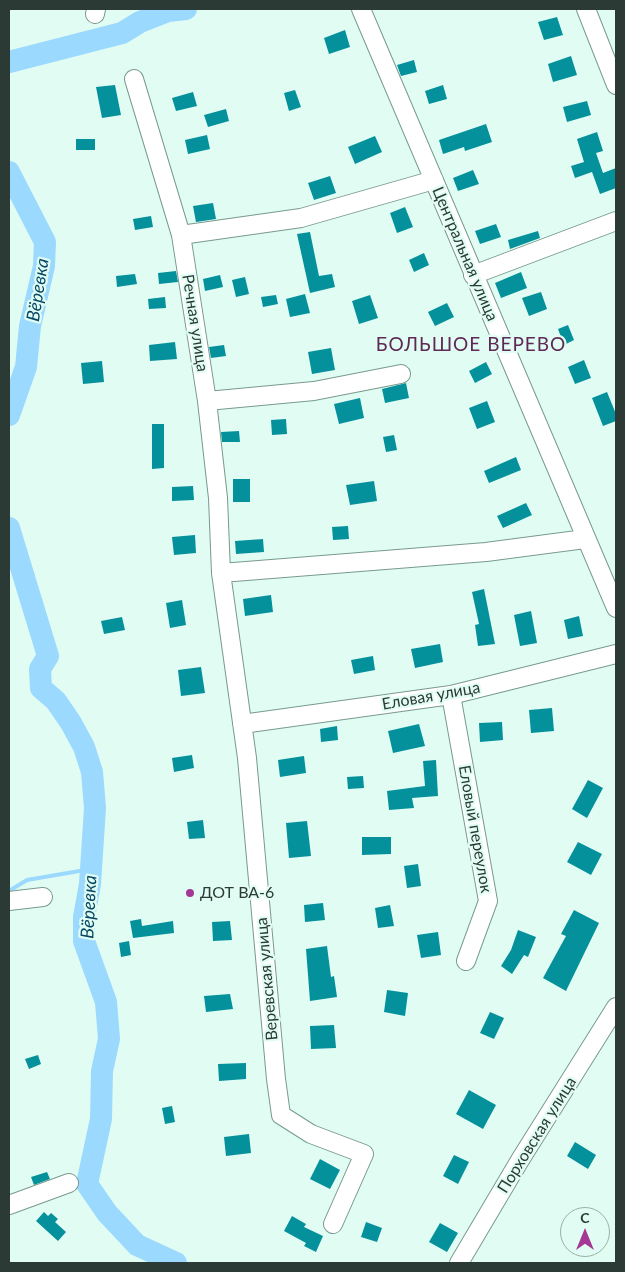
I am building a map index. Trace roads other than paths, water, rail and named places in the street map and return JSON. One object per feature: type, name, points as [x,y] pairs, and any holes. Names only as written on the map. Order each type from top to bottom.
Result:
[{"type":"street","name":"Центральная улица","points":[[361,9],[473,275],[569,492],[585,538],[616,608]]},
{"type":"street","points":[[586,9],[616,85]]},
{"type":"street","name":"Речная улица","points":[[134,79],[181,235],[207,401],[218,498],[221,572]]},
{"type":"street","points":[[181,235],[300,218],[434,180]]},
{"type":"street","points":[[473,275],[616,221]]},
{"type":"street","points":[[207,401],[314,391],[401,374]]},
{"type":"street","points":[[221,572],[486,552],[585,538]]},
{"type":"street","name":"Веревская улица","points":[[221,572],[256,837],[276,1079],[281,1115],[311,1134],[364,1154],[333,1224]]},
{"type":"street","name":"Еловая улица","points":[[242,724],[450,695],[616,654]]},
{"type":"street","name":"Еловый переулок","points":[[450,695],[488,901],[466,960]]},
{"type":"street","points":[[9,901],[43,897]]},
{"type":"street","name":"Порховская улица","points":[[459,1263],[520,1160],[616,1007]]},
{"type":"street","points":[[9,1205],[69,1183]]},
{"type":"waterway","name":"Вёревка","points":[[9,62],[122,33],[140,22],[168,11],[186,9]]},
{"type":"waterway","name":"Вёревка","points":[[9,172],[45,242],[44,266],[30,326],[26,367],[9,415]]},
{"type":"waterway","name":"Вёревка","points":[[9,528],[48,656],[40,669],[41,688],[56,701],[71,723],[84,747],[92,772],[95,808],[90,884],[84,917],[84,941],[106,1002],[109,1039],[102,1071],[101,1119],[87,1184],[107,1213],[137,1245],[176,1263]]},
{"type":"waterway","points":[[9,891],[27,880],[91,869]]},
{"type":"place","name":"ДОТ ВА-6","points":[[190,893]]},
{"type":"district","name":"БОЛЬШОЕ ВЕРЕВО","points":[[471,345]]}]
